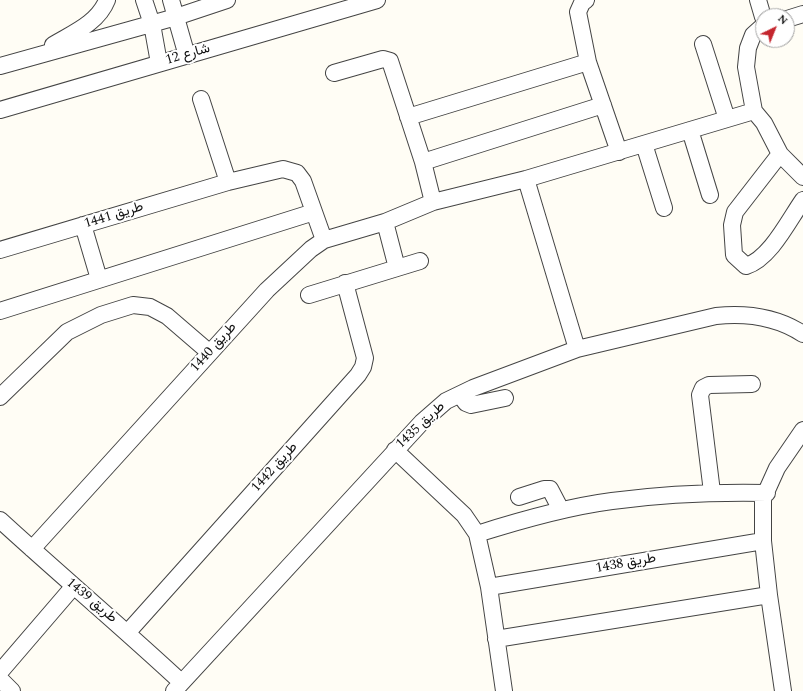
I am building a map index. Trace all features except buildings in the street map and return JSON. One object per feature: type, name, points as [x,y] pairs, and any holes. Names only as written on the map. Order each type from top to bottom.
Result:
[{"type":"street","points":[[35,56],[86,26],[97,16],[108,0]]},
{"type":"street","points":[[144,0],[152,24],[159,63]]},
{"type":"street","points":[[171,0],[187,56]]},
{"type":"street","points":[[0,66],[152,24],[227,0]]},
{"type":"street","name":"شارع 12","points":[[0,110],[377,0]]},
{"type":"street","points":[[586,0],[578,12],[588,62],[619,152]]},
{"type":"street","points":[[755,33],[753,35],[747,54],[746,67],[754,111],[764,123],[780,154],[803,177]]},
{"type":"street","points":[[703,44],[727,119]]},
{"type":"street","points":[[334,73],[383,58],[390,61],[424,162],[434,202]]},
{"type":"street","points":[[408,117],[588,62]]},
{"type":"street","points":[[201,99],[228,182]]},
{"type":"street","points":[[424,162],[603,105]]},
{"type":"street","name":"طريق 1440","points":[[32,549],[267,290],[324,240],[385,222],[434,202],[526,179],[754,111]]},
{"type":"street","points":[[690,130],[710,196]]},
{"type":"street","points":[[644,144],[664,208]]},
{"type":"street","points":[[780,154],[735,212],[732,236],[734,255],[746,266],[755,264],[770,249],[803,200]]},
{"type":"street","name":"طريق 1441","points":[[0,250],[228,182],[283,169],[297,173],[303,180],[314,212]]},
{"type":"street","points":[[526,179],[577,349]]},
{"type":"street","points":[[0,311],[314,212],[324,240]]},
{"type":"street","points":[[385,222],[397,268]]},
{"type":"street","points":[[83,225],[99,279]]},
{"type":"street","points":[[309,295],[420,261]]},
{"type":"street","name":"طريق 1442","points":[[128,632],[358,375],[364,358],[345,283]]},
{"type":"street","points":[[0,397],[68,332],[101,315],[132,305],[150,307],[167,316],[210,353]]},
{"type":"street","name":"طريق 1435","points":[[178,687],[395,450],[422,422],[446,401],[473,388],[577,349],[716,316],[737,314],[758,316],[803,334]]},
{"type":"street","points":[[712,492],[700,395],[703,388],[709,385],[752,384]]},
{"type":"street","points":[[460,395],[466,403],[471,405],[505,398]]},
{"type":"street","points":[[783,691],[763,541],[763,499],[777,468],[803,430]]},
{"type":"street","points":[[395,450],[464,515],[477,534],[489,587],[504,691]]},
{"type":"street","points":[[519,497],[544,489],[550,489],[561,510]]},
{"type":"street","points":[[477,534],[561,510],[618,500],[661,495],[712,492],[766,494]]},
{"type":"street","name":"طريق 1439","points":[[0,520],[73,587],[128,632],[178,687]]},
{"type":"street","name":"طريق 1438","points":[[489,587],[763,541]]},
{"type":"street","points":[[0,672],[73,587]]},
{"type":"street","points":[[496,639],[769,595]]},
{"type":"street","points":[[0,679],[12,691]]}]
